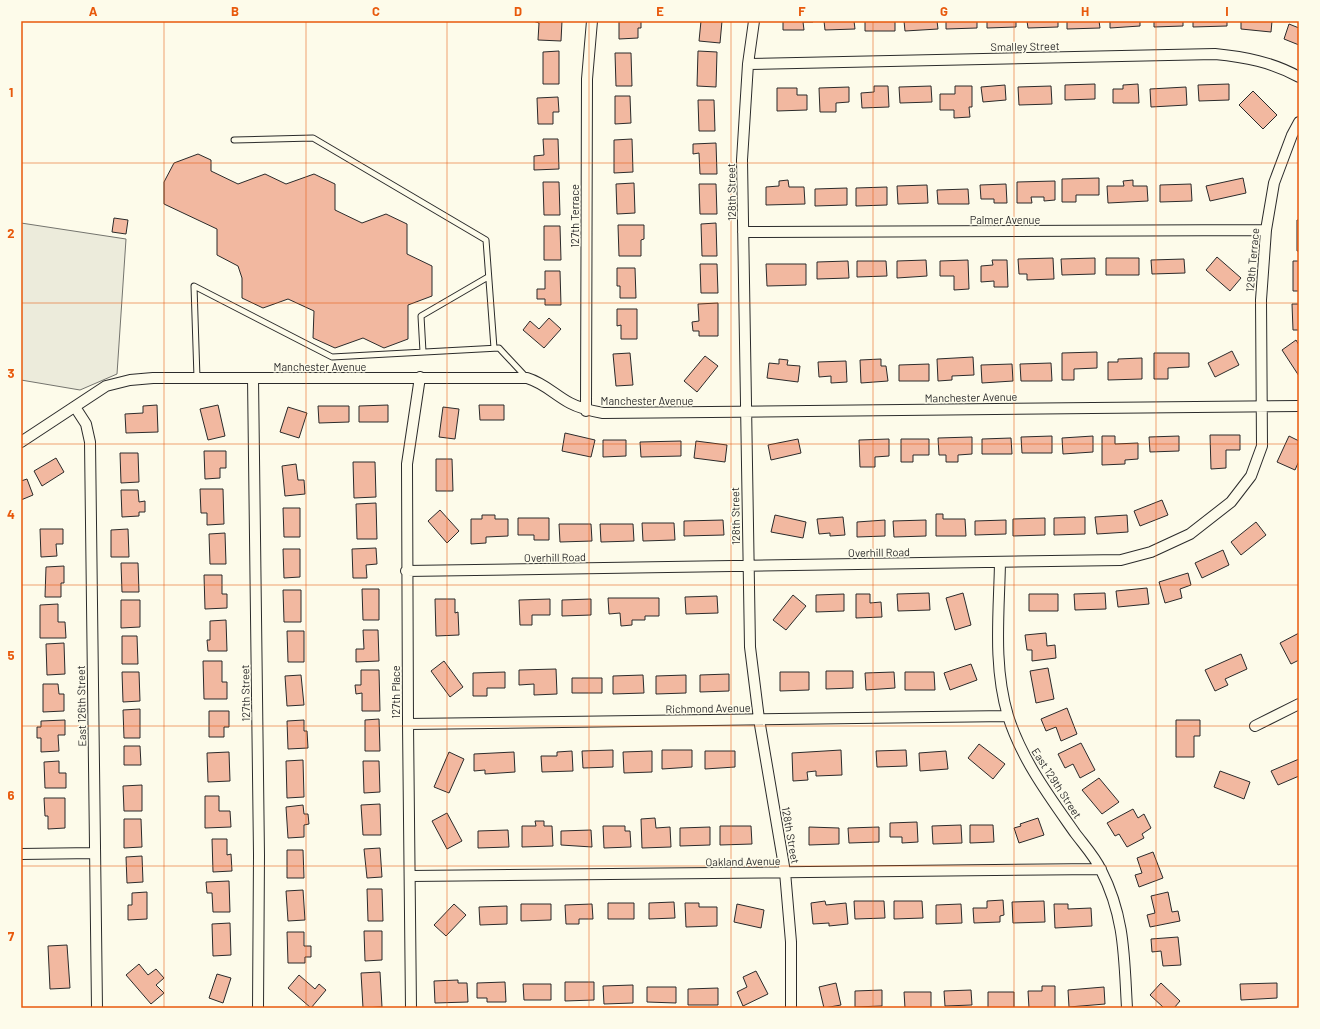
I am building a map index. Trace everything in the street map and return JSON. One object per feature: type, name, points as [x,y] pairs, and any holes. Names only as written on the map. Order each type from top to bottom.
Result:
[{"type":"street","name":"127th Terrace","points":[[586,410],[587,79],[592,21]]},
{"type":"street","name":"128th Street","points":[[754,21],[748,64],[742,160],[747,566],[750,647],[759,719],[785,872],[791,942],[791,1008]]},
{"type":"street","name":"Smalley Street","points":[[748,64],[1215,54],[1242,56],[1269,63],[1299,77]]},
{"type":"street","name":"129th Terrace","points":[[1262,406],[1261,300],[1266,230],[1274,183],[1292,135],[1299,122]]},
{"type":"street","name":"Palmer Avenue","points":[[743,232],[1266,230]]},
{"type":"street","name":"127th Place","points":[[412,1008],[406,571],[407,464],[420,377]]},
{"type":"street","name":"Manchester Avenue","points":[[21,442],[106,386],[130,380],[197,378],[527,378],[538,381],[571,403],[586,410],[603,413],[1299,406]]},
{"type":"street","name":"127th Street","points":[[253,378],[259,855],[258,1008]]},
{"type":"street","name":"Overhill Road","points":[[406,571],[1121,560],[1151,552],[1190,534],[1231,502],[1251,476],[1262,446],[1262,406]]},
{"type":"street","name":"East 126th Street","points":[[75,407],[86,424],[90,442],[97,1008]]},
{"type":"street","name":"East 129th Street","points":[[1000,563],[998,657],[1002,690],[1008,716],[1019,746],[1038,780],[1101,869],[1115,902],[1123,931],[1128,1008]]},
{"type":"street","points":[[1255,726],[1299,704]]},
{"type":"street","name":"Richmond Avenue","points":[[408,724],[1008,716]]},
{"type":"street","points":[[21,854],[95,853]]},
{"type":"street","name":"Oakland Avenue","points":[[410,876],[1101,869]]},
{"type":"lane","points":[[234,140],[314,138],[486,240],[494,348]]},
{"type":"lane","points":[[423,352],[421,316],[488,277]]},
{"type":"lane","points":[[197,378],[194,286],[332,357],[499,348],[527,378]]},
{"type":"shaded area","points":[[21,223],[126,239],[117,374],[80,390],[21,380]]},
{"type":"building","points":[[533,21],[562,21],[561,41],[538,40],[539,23]]},
{"type":"building","points":[[619,21],[641,21],[641,28],[638,28],[638,38],[619,39]]},
{"type":"building","points":[[701,21],[722,21],[720,43],[699,41]]},
{"type":"building","points":[[783,21],[813,22],[803,22],[804,30],[783,30]]},
{"type":"building","points":[[824,21],[854,21],[855,29],[825,30]]},
{"type":"building","points":[[865,21],[895,21],[895,31],[865,31]]},
{"type":"building","points":[[904,21],[937,21],[938,29],[905,31]]},
{"type":"building","points":[[946,21],[977,21],[977,28],[946,29]]},
{"type":"building","points":[[987,21],[1016,21],[1016,27],[987,28]]},
{"type":"building","points":[[1027,21],[1058,21],[1058,27],[1028,28]]},
{"type":"building","points":[[1067,21],[1099,21],[1100,28],[1067,29]]},
{"type":"building","points":[[1110,21],[1140,21],[1140,26],[1110,28]]},
{"type":"building","points":[[1154,21],[1183,21],[1183,26],[1154,27]]},
{"type":"building","points":[[1193,21],[1227,21],[1227,26],[1193,27]]},
{"type":"building","points":[[1241,21],[1272,21],[1271,32],[1241,29]]},
{"type":"building","points":[[1289,24],[1299,28],[1299,45],[1284,39]]},
{"type":"building","points":[[559,51],[559,84],[543,84],[543,52]]},
{"type":"building","points":[[698,51],[717,52],[716,87],[697,86]]},
{"type":"building","points":[[615,53],[631,53],[632,86],[616,86]]},
{"type":"building","points":[[1095,84],[1095,99],[1065,100],[1065,85]]},
{"type":"building","points":[[1138,84],[1139,103],[1113,103],[1113,89],[1123,89],[1123,85]]},
{"type":"building","points":[[1229,84],[1229,100],[1199,101],[1198,85]]},
{"type":"building","points":[[1005,85],[1006,100],[983,102],[981,87]]},
{"type":"building","points":[[874,86],[888,86],[889,107],[862,108],[861,93],[874,92]]},
{"type":"building","points":[[931,86],[932,102],[900,103],[899,87]]},
{"type":"building","points":[[955,86],[972,86],[972,107],[969,107],[970,117],[954,118],[954,110],[940,110],[940,94],[955,94]]},
{"type":"building","points":[[1051,86],[1052,104],[1019,105],[1018,87]]},
{"type":"building","points":[[849,87],[849,102],[836,103],[836,112],[820,112],[819,88]]},
{"type":"building","points":[[1186,87],[1187,105],[1151,107],[1150,89]]},
{"type":"building","points":[[777,88],[797,88],[797,95],[807,95],[807,110],[777,111]]},
{"type":"building","points":[[1253,91],[1277,115],[1263,129],[1239,105]]},
{"type":"building","points":[[615,96],[630,96],[631,123],[615,124]]},
{"type":"building","points":[[558,97],[559,112],[553,112],[553,124],[538,124],[537,98]]},
{"type":"building","points":[[698,100],[714,100],[715,131],[699,131]]},
{"type":"building","points":[[543,139],[558,139],[559,169],[534,170],[534,156],[544,155]]},
{"type":"building","points":[[632,139],[633,172],[614,173],[614,140]]},
{"type":"building","points":[[716,143],[717,174],[700,174],[699,153],[693,154],[693,144]]},
{"type":"building","points":[[198,154],[211,160],[211,171],[238,184],[265,174],[286,184],[314,174],[335,184],[335,210],[362,223],[386,214],[407,224],[407,254],[432,266],[432,296],[408,305],[408,339],[384,348],[363,338],[335,348],[313,338],[314,311],[288,299],[263,308],[242,298],[242,278],[238,266],[217,255],[217,229],[164,204],[164,182],[174,163]]},
{"type":"building","points":[[1099,178],[1099,195],[1076,195],[1076,202],[1062,202],[1062,179]]},
{"type":"building","points":[[1243,178],[1246,193],[1210,201],[1206,186]]},
{"type":"building","points":[[788,180],[789,187],[804,187],[805,204],[766,205],[766,187],[779,186],[779,181]]},
{"type":"building","points":[[1133,180],[1133,186],[1147,186],[1148,201],[1108,203],[1107,186],[1124,186],[1123,181]]},
{"type":"building","points":[[1055,181],[1055,200],[1044,201],[1044,197],[1031,197],[1032,203],[1017,203],[1017,182]]},
{"type":"building","points":[[543,182],[559,182],[560,215],[544,215]]},
{"type":"building","points":[[634,183],[635,213],[617,214],[616,184]]},
{"type":"building","points":[[699,184],[716,184],[717,214],[700,214]]},
{"type":"building","points":[[1006,184],[1007,203],[994,203],[994,199],[981,199],[980,185]]},
{"type":"building","points":[[1191,184],[1192,201],[1160,202],[1160,185]]},
{"type":"building","points":[[927,185],[928,203],[898,204],[897,186]]},
{"type":"building","points":[[887,187],[887,205],[856,206],[856,188]]},
{"type":"building","points":[[847,188],[847,205],[815,206],[815,189]]},
{"type":"building","points":[[968,189],[969,204],[938,204],[937,190]]},
{"type":"building","points":[[114,218],[128,220],[126,234],[112,232]]},
{"type":"building","points":[[1297,220],[1299,220],[1299,251],[1297,251]]},
{"type":"building","points":[[716,223],[717,256],[702,256],[701,224]]},
{"type":"building","points":[[618,225],[644,225],[644,239],[641,240],[641,256],[619,256]]},
{"type":"building","points":[[544,226],[560,226],[561,260],[544,260]]},
{"type":"building","points":[[1217,257],[1241,278],[1230,291],[1206,270]]},
{"type":"building","points":[[1053,258],[1054,279],[1027,280],[1027,274],[1019,274],[1018,259]]},
{"type":"building","points":[[1095,258],[1095,274],[1062,275],[1061,259]]},
{"type":"building","points":[[1106,258],[1139,258],[1139,275],[1106,275]]},
{"type":"building","points":[[1184,259],[1185,273],[1152,274],[1151,260]]},
{"type":"building","points":[[926,260],[927,276],[897,278],[897,261]]},
{"type":"building","points":[[968,260],[969,289],[954,290],[954,276],[940,276],[940,261]]},
{"type":"building","points":[[992,260],[1007,260],[1008,287],[994,287],[994,281],[981,282],[981,266],[993,265]]},
{"type":"building","points":[[848,261],[849,278],[817,279],[817,262]]},
{"type":"building","points":[[857,261],[886,261],[887,276],[857,277]]},
{"type":"building","points":[[1293,261],[1299,261],[1299,291],[1293,291]]},
{"type":"building","points":[[700,264],[717,264],[718,293],[701,293]]},
{"type":"building","points":[[766,264],[806,264],[806,285],[767,286]]},
{"type":"building","points":[[617,268],[635,268],[636,298],[620,298],[620,286],[617,286]]},
{"type":"building","points":[[545,271],[560,271],[561,305],[545,305],[545,299],[537,299],[537,289],[545,289]]},
{"type":"building","points":[[718,303],[718,336],[699,336],[699,331],[693,331],[692,322],[699,321],[698,304]]},
{"type":"building","points":[[1292,304],[1299,304],[1299,330],[1293,330]]},
{"type":"building","points":[[617,309],[637,309],[637,339],[621,339],[621,325],[617,326]]},
{"type":"building","points":[[549,318],[561,329],[544,348],[523,330],[530,321],[539,329]]},
{"type":"building","points":[[1296,340],[1299,345],[1299,376],[1282,350]]},
{"type":"building","points":[[1232,351],[1239,365],[1215,377],[1208,363]]},
{"type":"building","points":[[1097,352],[1097,368],[1074,369],[1074,380],[1062,380],[1062,353]]},
{"type":"building","points":[[630,353],[633,385],[616,386],[613,354]]},
{"type":"building","points":[[1154,353],[1189,353],[1189,367],[1168,368],[1168,379],[1154,379]]},
{"type":"building","points":[[705,356],[718,366],[697,392],[684,381]]},
{"type":"building","points":[[973,357],[974,375],[952,376],[952,380],[938,381],[937,359]]},
{"type":"building","points":[[1142,358],[1142,379],[1108,380],[1108,362],[1118,362],[1118,359]]},
{"type":"building","points":[[779,359],[788,360],[787,365],[800,366],[798,382],[767,378],[769,363],[779,364]]},
{"type":"building","points":[[881,359],[881,366],[886,366],[888,381],[861,383],[860,360]]},
{"type":"building","points":[[846,361],[847,382],[831,383],[831,376],[819,377],[818,362]]},
{"type":"building","points":[[1051,363],[1052,381],[1021,381],[1020,364]]},
{"type":"building","points":[[929,364],[929,381],[899,381],[899,365]]},
{"type":"building","points":[[1012,364],[1013,381],[982,383],[981,365]]},
{"type":"building","points":[[157,405],[158,432],[126,433],[125,414],[143,413],[143,406]]},
{"type":"building","points":[[218,405],[225,436],[208,440],[200,409]]},
{"type":"building","points":[[388,405],[388,422],[359,422],[359,406]]},
{"type":"building","points":[[479,405],[504,405],[504,420],[480,420]]},
{"type":"building","points":[[318,406],[349,406],[349,422],[319,423]]},
{"type":"building","points":[[288,407],[307,413],[299,438],[280,432]]},
{"type":"building","points":[[443,407],[459,409],[455,439],[439,437]]},
{"type":"building","points":[[565,433],[595,440],[591,457],[562,451]]},
{"type":"building","points":[[1210,435],[1240,435],[1240,450],[1226,450],[1226,468],[1211,469]]},
{"type":"building","points":[[1052,436],[1052,453],[1022,453],[1021,437]]},
{"type":"building","points":[[1093,436],[1093,452],[1063,454],[1062,438]]},
{"type":"building","points":[[1102,436],[1115,436],[1115,444],[1138,443],[1138,459],[1125,460],[1125,464],[1102,465]]},
{"type":"building","points":[[1179,436],[1179,451],[1150,452],[1149,437]]},
{"type":"building","points":[[1289,436],[1299,441],[1299,461],[1295,470],[1277,462]]},
{"type":"building","points":[[972,437],[972,454],[958,455],[958,462],[946,462],[946,455],[939,455],[938,438]]},
{"type":"building","points":[[1011,438],[1012,454],[982,454],[982,439]]},
{"type":"building","points":[[798,439],[801,453],[771,460],[768,445]]},
{"type":"building","points":[[889,439],[889,456],[875,457],[875,467],[860,467],[859,440]]},
{"type":"building","points":[[901,439],[929,439],[929,455],[913,455],[913,462],[901,462]]},
{"type":"building","points":[[603,440],[626,440],[626,456],[603,457]]},
{"type":"building","points":[[681,441],[681,456],[641,457],[640,442]]},
{"type":"building","points":[[696,441],[727,445],[725,462],[694,458]]},
{"type":"building","points":[[204,451],[226,451],[226,468],[220,468],[220,478],[205,479]]},
{"type":"building","points":[[120,453],[138,453],[139,482],[121,483]]},
{"type":"building","points":[[56,458],[64,472],[42,486],[34,471]]},
{"type":"building","points":[[436,459],[452,459],[453,491],[436,491]]},
{"type":"building","points":[[353,462],[375,462],[376,497],[354,498]]},
{"type":"building","points":[[296,464],[298,480],[304,480],[305,494],[285,496],[282,466]]},
{"type":"building","points":[[27,479],[33,495],[21,500],[21,481]]},
{"type":"building","points":[[200,489],[223,489],[224,524],[207,525],[207,513],[201,513]]},
{"type":"building","points":[[121,490],[138,490],[139,502],[145,501],[145,512],[139,512],[139,516],[122,517]]},
{"type":"building","points":[[1162,500],[1168,515],[1140,526],[1134,511]]},
{"type":"building","points":[[376,503],[377,539],[357,539],[356,504]]},
{"type":"building","points":[[283,508],[300,508],[300,537],[284,537]]},
{"type":"building","points":[[440,510],[459,531],[447,543],[428,521]]},
{"type":"building","points":[[936,514],[943,514],[943,519],[965,519],[966,536],[936,536]]},
{"type":"building","points":[[482,515],[495,515],[495,519],[508,519],[508,536],[486,537],[486,543],[471,544],[471,519],[482,519]]},
{"type":"building","points":[[775,515],[806,522],[803,538],[771,532]]},
{"type":"building","points":[[1127,515],[1128,532],[1097,534],[1095,517]]},
{"type":"building","points":[[843,517],[845,535],[830,536],[830,533],[819,534],[817,519]]},
{"type":"building","points":[[1085,517],[1085,534],[1054,535],[1054,518]]},
{"type":"building","points":[[518,518],[549,518],[549,540],[534,540],[534,535],[518,535]]},
{"type":"building","points":[[1045,518],[1045,535],[1013,536],[1013,519]]},
{"type":"building","points":[[723,520],[724,535],[684,536],[684,521]]},
{"type":"building","points":[[885,520],[885,536],[857,537],[857,522]]},
{"type":"building","points":[[926,520],[926,536],[894,537],[893,521]]},
{"type":"building","points":[[1006,520],[1006,534],[975,535],[975,521]]},
{"type":"building","points":[[1256,522],[1266,535],[1241,555],[1231,542]]},
{"type":"building","points":[[642,523],[674,523],[675,540],[643,541]]},
{"type":"building","points":[[559,524],[591,524],[592,541],[560,542]]},
{"type":"building","points":[[600,524],[633,524],[634,541],[601,542]]},
{"type":"building","points":[[40,529],[63,529],[63,544],[56,544],[57,556],[41,557]]},
{"type":"building","points":[[128,529],[129,557],[111,557],[111,530]]},
{"type":"building","points":[[225,533],[226,564],[210,564],[209,534]]},
{"type":"building","points":[[376,548],[377,564],[366,565],[367,578],[353,578],[352,549]]},
{"type":"building","points":[[283,549],[300,549],[300,577],[284,578]]},
{"type":"building","points":[[1223,550],[1229,565],[1202,578],[1195,563]]},
{"type":"building","points":[[121,563],[138,563],[139,592],[122,592]]},
{"type":"building","points":[[64,566],[64,583],[61,583],[61,597],[45,597],[46,567]]},
{"type":"building","points":[[1188,573],[1191,585],[1180,589],[1182,598],[1165,603],[1159,582]]},
{"type":"building","points":[[204,575],[222,575],[222,594],[227,594],[227,608],[205,609]]},
{"type":"building","points":[[1147,588],[1149,604],[1118,607],[1116,591]]},
{"type":"building","points":[[362,589],[379,589],[379,620],[363,620]]},
{"type":"building","points":[[283,590],[301,590],[301,622],[284,622]]},
{"type":"building","points":[[929,593],[930,610],[898,611],[897,594]]},
{"type":"building","points":[[963,593],[971,625],[955,630],[946,598]]},
{"type":"building","points":[[1105,593],[1106,609],[1075,610],[1074,594]]},
{"type":"building","points":[[844,594],[844,611],[816,612],[816,595]]},
{"type":"building","points":[[856,594],[870,594],[870,603],[881,602],[882,617],[856,618]]},
{"type":"building","points":[[1029,594],[1058,594],[1058,611],[1029,611]]},
{"type":"building","points":[[793,595],[806,606],[786,630],[773,620]]},
{"type":"building","points":[[717,596],[718,613],[686,614],[685,597]]},
{"type":"building","points":[[608,598],[659,598],[659,616],[645,616],[645,620],[632,620],[632,625],[621,626],[620,613],[609,614]]},
{"type":"building","points":[[435,599],[455,599],[455,613],[458,612],[459,635],[436,636]]},
{"type":"building","points":[[550,599],[550,615],[532,615],[532,625],[520,625],[519,600]]},
{"type":"building","points":[[591,599],[591,615],[562,616],[562,600]]},
{"type":"building","points":[[121,600],[140,600],[140,627],[121,628]]},
{"type":"building","points":[[58,604],[58,622],[65,622],[66,638],[40,638],[40,605]]},
{"type":"building","points":[[226,620],[227,651],[208,651],[207,640],[210,640],[210,621]]},
{"type":"building","points":[[363,630],[378,630],[379,661],[356,662],[356,649],[364,649]]},
{"type":"building","points":[[287,631],[304,631],[304,662],[288,662]]},
{"type":"building","points":[[1046,633],[1047,646],[1055,645],[1056,658],[1032,661],[1032,650],[1027,650],[1025,635]]},
{"type":"building","points":[[1299,633],[1299,660],[1291,664],[1280,643]]},
{"type":"building","points":[[122,636],[137,636],[138,664],[122,664]]},
{"type":"building","points":[[64,643],[65,674],[47,675],[46,644]]},
{"type":"building","points":[[1241,654],[1247,669],[1225,679],[1228,685],[1215,691],[1205,670]]},
{"type":"building","points":[[203,661],[222,661],[222,682],[227,682],[227,699],[204,699]]},
{"type":"building","points":[[444,661],[463,687],[450,697],[431,671]]},
{"type":"building","points":[[971,664],[977,680],[950,690],[944,673]]},
{"type":"building","points":[[1048,668],[1054,699],[1036,703],[1030,671]]},
{"type":"building","points":[[556,669],[557,694],[534,695],[534,684],[519,685],[519,670]]},
{"type":"building","points":[[361,670],[379,670],[380,711],[362,711],[362,693],[356,694],[355,685],[361,685]]},
{"type":"building","points":[[826,671],[853,671],[853,688],[826,689]]},
{"type":"building","points":[[122,672],[139,672],[140,701],[123,702]]},
{"type":"building","points":[[505,672],[505,688],[487,688],[487,696],[473,696],[473,673]]},
{"type":"building","points":[[780,672],[809,672],[809,690],[780,691]]},
{"type":"building","points":[[894,672],[895,688],[866,690],[865,673]]},
{"type":"building","points":[[905,672],[934,672],[935,690],[905,690]]},
{"type":"building","points":[[729,674],[729,691],[700,692],[700,675]]},
{"type":"building","points":[[301,675],[304,705],[287,706],[285,676]]},
{"type":"building","points":[[643,675],[644,693],[613,694],[613,676]]},
{"type":"building","points":[[686,675],[686,693],[656,694],[656,676]]},
{"type":"building","points":[[572,678],[602,678],[602,693],[572,693]]},
{"type":"building","points":[[43,684],[58,684],[59,694],[64,694],[64,711],[43,712]]},
{"type":"building","points":[[1067,708],[1077,734],[1061,741],[1056,727],[1046,731],[1041,719]]},
{"type":"building","points":[[140,709],[140,738],[124,738],[123,710]]},
{"type":"building","points":[[209,711],[229,711],[229,727],[224,727],[224,737],[209,737]]},
{"type":"building","points":[[379,719],[380,751],[365,751],[365,720]]},
{"type":"building","points":[[65,720],[65,735],[58,735],[59,751],[41,752],[41,738],[37,738],[37,727],[41,727],[41,721]]},
{"type":"building","points":[[304,720],[304,731],[307,731],[308,748],[288,749],[287,721]]},
{"type":"building","points":[[1176,720],[1200,720],[1200,736],[1194,736],[1194,757],[1176,757]]},
{"type":"building","points":[[1081,743],[1095,770],[1080,778],[1073,764],[1065,768],[1058,754]]},
{"type":"building","points":[[979,744],[1005,764],[993,779],[968,758]]},
{"type":"building","points":[[124,746],[140,746],[141,765],[124,765]]},
{"type":"building","points":[[613,750],[613,767],[583,768],[582,751]]},
{"type":"building","points":[[662,750],[692,750],[692,767],[662,769]]},
{"type":"building","points":[[841,750],[842,775],[816,776],[816,771],[807,772],[808,780],[793,781],[792,753]]},
{"type":"building","points":[[906,750],[907,766],[877,767],[876,751]]},
{"type":"building","points":[[572,751],[573,771],[542,772],[541,756],[557,756],[557,752]]},
{"type":"building","points":[[652,751],[652,772],[624,773],[623,752]]},
{"type":"building","points":[[705,751],[735,751],[735,767],[705,769]]},
{"type":"building","points":[[946,751],[948,769],[920,771],[919,753]]},
{"type":"building","points":[[229,752],[230,781],[208,782],[207,753]]},
{"type":"building","points":[[449,752],[464,759],[449,793],[434,787]]},
{"type":"building","points":[[514,752],[515,772],[485,774],[485,770],[474,771],[474,754]]},
{"type":"building","points":[[1299,759],[1299,776],[1278,785],[1271,771]]},
{"type":"building","points":[[303,760],[304,797],[287,798],[286,761]]},
{"type":"building","points":[[59,761],[59,773],[66,773],[66,788],[45,788],[44,762]]},
{"type":"building","points":[[363,761],[379,761],[380,792],[364,793]]},
{"type":"building","points":[[1220,771],[1250,782],[1244,799],[1214,787]]},
{"type":"building","points":[[1099,778],[1119,802],[1102,814],[1082,790]]},
{"type":"building","points":[[142,785],[142,811],[124,811],[123,786]]},
{"type":"building","points":[[205,796],[219,796],[219,811],[230,811],[231,827],[205,828]]},
{"type":"building","points":[[44,798],[65,798],[65,828],[48,829],[48,816],[45,816]]},
{"type":"building","points":[[380,804],[381,835],[363,835],[361,805]]},
{"type":"building","points":[[303,805],[304,814],[308,814],[309,824],[304,825],[304,837],[288,838],[286,807]]},
{"type":"building","points":[[1133,809],[1138,818],[1144,814],[1151,828],[1142,834],[1144,838],[1127,847],[1119,834],[1115,836],[1107,823]]},
{"type":"building","points":[[447,813],[462,841],[447,849],[432,821]]},
{"type":"building","points":[[655,818],[656,828],[670,827],[671,847],[642,848],[641,819]]},
{"type":"building","points":[[1038,818],[1044,835],[1019,843],[1014,828],[1021,826],[1020,824]]},
{"type":"building","points":[[124,819],[141,819],[142,847],[124,848]]},
{"type":"building","points":[[535,821],[544,821],[544,826],[552,826],[553,846],[522,847],[522,826],[536,826]]},
{"type":"building","points":[[917,822],[918,842],[902,843],[902,837],[890,837],[890,823]]},
{"type":"building","points":[[961,825],[962,843],[933,844],[932,826]]},
{"type":"building","points":[[970,825],[993,825],[994,842],[970,843]]},
{"type":"building","points":[[603,826],[625,826],[625,831],[630,831],[631,847],[604,848]]},
{"type":"building","points":[[720,826],[751,826],[752,844],[720,845]]},
{"type":"building","points":[[710,827],[710,845],[680,846],[680,828]]},
{"type":"building","points":[[809,827],[839,828],[839,844],[809,845]]},
{"type":"building","points":[[879,827],[879,842],[849,843],[848,828]]},
{"type":"building","points":[[508,830],[509,847],[478,848],[478,831]]},
{"type":"building","points":[[591,830],[592,847],[561,845],[561,831]]},
{"type":"building","points":[[212,839],[227,839],[227,855],[231,854],[232,871],[213,872]]},
{"type":"building","points":[[380,848],[382,877],[367,878],[364,849]]},
{"type":"building","points":[[287,850],[303,850],[304,878],[287,878]]},
{"type":"building","points":[[1153,852],[1163,878],[1139,887],[1135,875],[1142,873],[1137,858]]},
{"type":"building","points":[[142,856],[143,882],[127,883],[126,857]]},
{"type":"building","points":[[229,881],[230,912],[213,912],[212,893],[207,893],[206,882]]},
{"type":"building","points":[[367,889],[382,889],[383,921],[368,921]]},
{"type":"building","points":[[303,890],[305,920],[288,921],[286,891]]},
{"type":"building","points":[[147,892],[147,919],[128,920],[128,905],[132,905],[132,893]]},
{"type":"building","points":[[1168,892],[1172,912],[1178,911],[1180,921],[1150,927],[1147,915],[1155,913],[1151,896]]},
{"type":"building","points":[[1003,900],[1004,915],[1000,916],[1000,922],[974,923],[973,908],[987,908],[987,901]]},
{"type":"building","points":[[825,901],[826,905],[846,903],[848,924],[829,926],[829,923],[813,924],[811,903]]},
{"type":"building","points":[[854,901],[884,901],[885,918],[855,919]]},
{"type":"building","points":[[894,901],[922,901],[923,918],[894,919]]},
{"type":"building","points":[[1044,901],[1045,922],[1013,923],[1012,902]]},
{"type":"building","points":[[674,902],[675,918],[649,919],[649,903]]},
{"type":"building","points":[[608,903],[634,903],[634,919],[608,919]]},
{"type":"building","points":[[685,903],[699,903],[699,907],[717,907],[717,926],[686,927]]},
{"type":"building","points":[[454,904],[466,915],[446,936],[434,925]]},
{"type":"building","points":[[521,904],[551,904],[551,920],[521,921]]},
{"type":"building","points":[[592,904],[593,919],[579,919],[579,924],[566,924],[565,905]]},
{"type":"building","points":[[737,904],[764,910],[761,928],[734,922]]},
{"type":"building","points":[[961,904],[962,923],[936,924],[936,905]]},
{"type":"building","points":[[1054,904],[1068,904],[1068,909],[1091,908],[1092,926],[1055,928]]},
{"type":"building","points":[[507,906],[507,924],[480,925],[479,907]]},
{"type":"building","points":[[230,923],[231,955],[213,956],[212,924]]},
{"type":"building","points":[[364,931],[382,931],[382,960],[365,961]]},
{"type":"building","points":[[287,932],[304,932],[304,946],[311,946],[311,957],[305,957],[305,963],[288,963]]},
{"type":"building","points":[[1178,937],[1181,965],[1163,966],[1161,951],[1152,952],[1151,939]]},
{"type":"building","points":[[67,945],[70,988],[50,989],[48,946]]},
{"type":"building","points":[[139,964],[148,975],[156,969],[164,978],[156,985],[164,993],[151,1004],[126,975]]},
{"type":"building","points":[[756,971],[768,994],[743,1006],[737,992],[747,987],[743,977]]},
{"type":"building","points":[[380,972],[382,1007],[363,1008],[361,973]]},
{"type":"building","points":[[217,974],[231,978],[223,1003],[209,998]]},
{"type":"building","points":[[299,975],[315,989],[319,984],[326,990],[311,1008],[288,988]]},
{"type":"building","points":[[458,980],[458,983],[467,983],[468,1002],[435,1003],[434,981]]},
{"type":"building","points":[[505,982],[506,1002],[487,1002],[487,998],[477,998],[477,983]]},
{"type":"building","points":[[565,982],[594,982],[594,1000],[565,1001]]},
{"type":"building","points":[[836,983],[841,1005],[824,1008],[819,987]]},
{"type":"building","points":[[1161,983],[1180,1001],[1174,1008],[1164,1008],[1150,995]]},
{"type":"building","points":[[1277,983],[1277,998],[1241,1000],[1240,984]]},
{"type":"building","points":[[523,984],[551,984],[551,1000],[524,1000]]},
{"type":"building","points":[[633,985],[633,1003],[604,1004],[603,986]]},
{"type":"building","points":[[1042,986],[1055,986],[1055,1008],[1029,1008],[1028,991],[1042,991]]},
{"type":"building","points":[[647,987],[676,987],[676,1003],[647,1002]]},
{"type":"building","points":[[1104,987],[1105,1004],[1069,1007],[1068,990]]},
{"type":"building","points":[[718,988],[718,1005],[688,1005],[688,989]]},
{"type":"building","points":[[882,990],[882,1006],[855,1007],[855,991]]},
{"type":"building","points":[[971,990],[972,1005],[945,1006],[944,991]]},
{"type":"building","points":[[904,992],[931,992],[931,1008],[905,1008]]},
{"type":"building","points":[[988,992],[1014,992],[1014,1008],[988,1008]]}]
